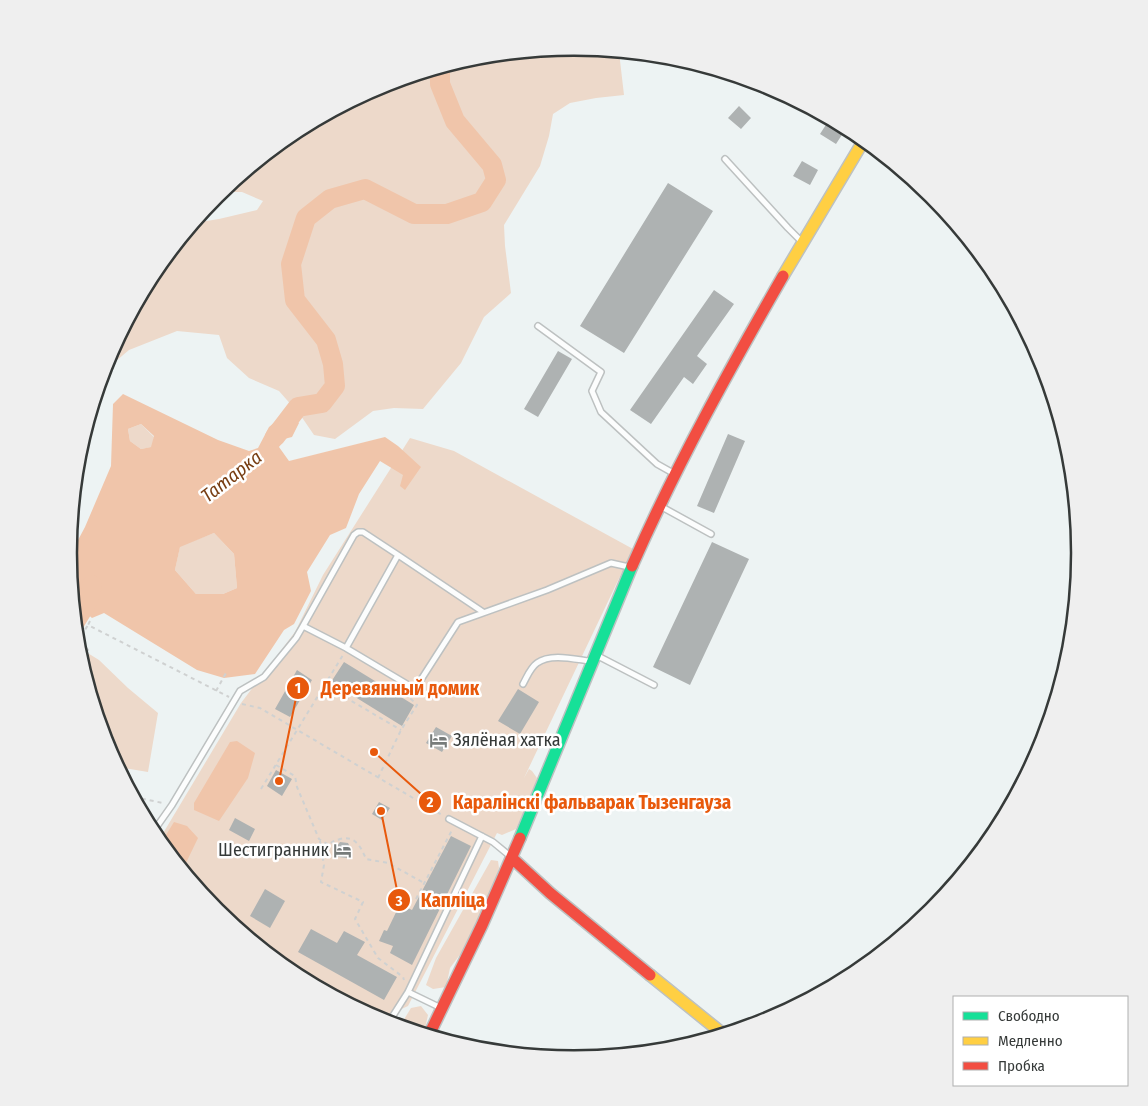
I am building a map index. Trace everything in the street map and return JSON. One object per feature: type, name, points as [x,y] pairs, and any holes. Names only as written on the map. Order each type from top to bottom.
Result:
[{"type":"street","points":[[432,1029],[512,858],[632,567],[675,475],[722,384],[802,242],[860,147]]},
{"type":"street","points":[[512,858],[557,899],[716,1029]]},
{"type":"lane","points":[[725,159],[802,242]]},
{"type":"lane","points":[[538,326],[601,372],[592,391],[601,412],[657,464],[675,475]]},
{"type":"lane","points":[[660,506],[712,534]]},
{"type":"lane","points":[[158,825],[229,712],[240,691],[264,677],[296,638],[354,535],[358,532],[363,532],[483,612]]},
{"type":"lane","points":[[346,648],[398,555]]},
{"type":"lane","points":[[303,626],[346,648],[415,689],[458,622],[547,590],[611,563],[632,567]]},
{"type":"lane","points":[[523,684],[532,668],[543,660],[594,658],[654,685]]},
{"type":"lane","points":[[449,819],[493,842],[512,858]]},
{"type":"lane","points":[[393,1015],[408,992],[482,836]]},
{"type":"lane","points":[[408,992],[442,1009]]},
{"type":"path","points":[[84,632],[90,621]]},
{"type":"path","points":[[88,625],[234,700],[260,708],[449,819]]},
{"type":"path","points":[[261,789],[346,648]]},
{"type":"path","points":[[216,691],[226,673]]},
{"type":"path","points":[[324,685],[401,730]]},
{"type":"path","points":[[378,778],[401,730],[417,705],[411,699],[415,689]]},
{"type":"path","points":[[276,765],[295,776],[297,786],[320,840],[324,865],[321,882],[363,902],[355,919],[378,958],[403,977],[408,992]]},
{"type":"path","points":[[143,799],[172,805]]},
{"type":"path","points":[[416,899],[456,823]]},
{"type":"path","points":[[320,840],[329,844],[345,838],[355,840],[361,847],[366,859],[388,863],[424,883]]},
{"type":"shaded area","points":[[574,56],[620,58],[624,95],[570,103],[553,114],[540,166],[504,225],[511,293],[484,317],[461,363],[423,409],[394,408],[373,411],[335,439],[314,435],[301,416],[279,391],[249,378],[227,358],[219,335],[177,331],[129,350],[116,361],[128,333],[161,277],[201,225],[205,221],[257,210],[263,201],[242,192],[233,192],[272,159],[298,140],[354,107],[414,83],[445,73],[509,60]]},
{"type":"shaded area","points":[[141,424],[154,437],[152,447],[141,449],[130,441],[128,429]]},
{"type":"shaded area","points":[[410,438],[454,451],[633,549],[524,778],[529,769],[537,778],[516,829],[502,835],[497,833],[408,1006],[390,1014],[354,999],[298,966],[272,947],[246,926],[201,881],[164,832],[241,703],[295,632],[323,575]]},
{"type":"shaded area","points":[[214,533],[234,554],[237,588],[223,594],[196,594],[175,570],[180,546]]},
{"type":"shaded area","points":[[88,653],[99,660],[158,713],[148,772],[126,768],[104,713],[94,682]]},
{"type":"shaded area","points":[[491,860],[498,861],[499,868],[492,891],[468,944],[450,968],[446,987],[433,989],[426,985],[436,958]]},
{"type":"shaded area","points":[[421,1006],[428,1015],[425,1027],[404,1019],[411,1008]]},
{"type":"water","points":[[123,394],[218,440],[249,451],[258,448],[269,427],[286,413],[299,423],[292,437],[284,439],[279,447],[289,461],[385,437],[421,467],[405,490],[400,486],[403,475],[380,461],[359,494],[346,528],[330,535],[307,572],[311,591],[294,624],[284,630],[255,674],[224,678],[197,670],[104,613],[92,618],[80,608],[77,541],[111,466],[113,404]],"holes":[[[141,424],[154,436],[151,447],[141,449],[130,441],[128,429]],[[214,533],[234,554],[237,588],[223,594],[196,594],[175,570],[180,547]]]},
{"type":"water","points":[[237,741],[255,753],[248,778],[219,821],[194,810],[194,803],[230,742]]},
{"type":"water","points":[[174,822],[187,826],[198,838],[186,863],[180,855],[166,835]]},
{"type":"building","points":[[739,106],[751,118],[741,129],[728,118]]},
{"type":"building","points":[[826,125],[842,135],[836,144],[820,134]]},
{"type":"building","points":[[802,161],[818,170],[810,185],[793,176]]},
{"type":"building","points":[[668,183],[713,211],[624,353],[580,326]]},
{"type":"building","points":[[714,290],[734,304],[697,356],[707,364],[693,384],[684,377],[651,424],[630,410]]},
{"type":"building","points":[[558,351],[572,359],[538,417],[524,409]]},
{"type":"building","points":[[728,434],[745,441],[714,513],[697,506]]},
{"type":"building","points":[[712,542],[749,559],[690,685],[653,667]]},
{"type":"building","points":[[344,662],[414,705],[402,726],[331,682]]},
{"type":"building","points":[[297,670],[312,680],[290,717],[275,709]]},
{"type":"building","points":[[518,689],[539,702],[520,734],[498,721]]},
{"type":"building","name":"Зялёная хатка","points":[[436,727],[452,736],[442,752],[426,743]]},
{"type":"building","points":[[276,770],[292,779],[282,796],[267,786]]},
{"type":"building","points":[[379,802],[390,808],[382,820],[372,814]]},
{"type":"building","points":[[235,818],[255,829],[249,841],[229,830]]},
{"type":"building","points":[[451,836],[471,846],[412,965],[390,953],[393,946],[379,941],[384,930],[387,931],[400,904],[412,910]]},
{"type":"building","name":"Шестигранник","points":[[340,842],[348,843],[352,851],[347,858],[338,857],[335,849]]},
{"type":"building","points":[[265,889],[285,901],[270,928],[250,916]]},
{"type":"building","points":[[311,929],[337,943],[344,931],[365,942],[357,955],[397,977],[384,1000],[298,952]]},
{"type":"waterway","name":"Татарка","points":[[275,437],[298,407],[322,403],[335,386],[333,364],[326,340],[295,300],[291,264],[306,218],[330,199],[365,189],[414,214],[447,214],[482,202],[496,180],[492,165],[455,121],[440,84],[440,75]]},
{"type":"waterway","name":"Татарка","points":[[81,613],[88,600],[92,585]]},
{"type":"traffic: fast","points":[[520,838],[632,566]]},
{"type":"traffic: slow","points":[[783,276],[860,147]]},
{"type":"traffic: slow","points":[[650,975],[716,1029]]},
{"type":"traffic: jam","points":[[632,566],[704,419],[783,276]]},
{"type":"traffic: jam","points":[[432,1029],[482,925],[520,838]]},
{"type":"traffic: jam","points":[[512,858],[550,893],[650,975]]},
{"type":"place","name":"Зялёная хатка","points":[[439,740]]},
{"type":"place","name":"Каралінскі фальварак Тызенгауза","points":[[374,752]]},
{"type":"place","name":"Деревянный домик","points":[[279,781]]},
{"type":"place","name":"Капліца","points":[[381,811]]},
{"type":"place","name":"Шестигранник","points":[[343,850]]}]
